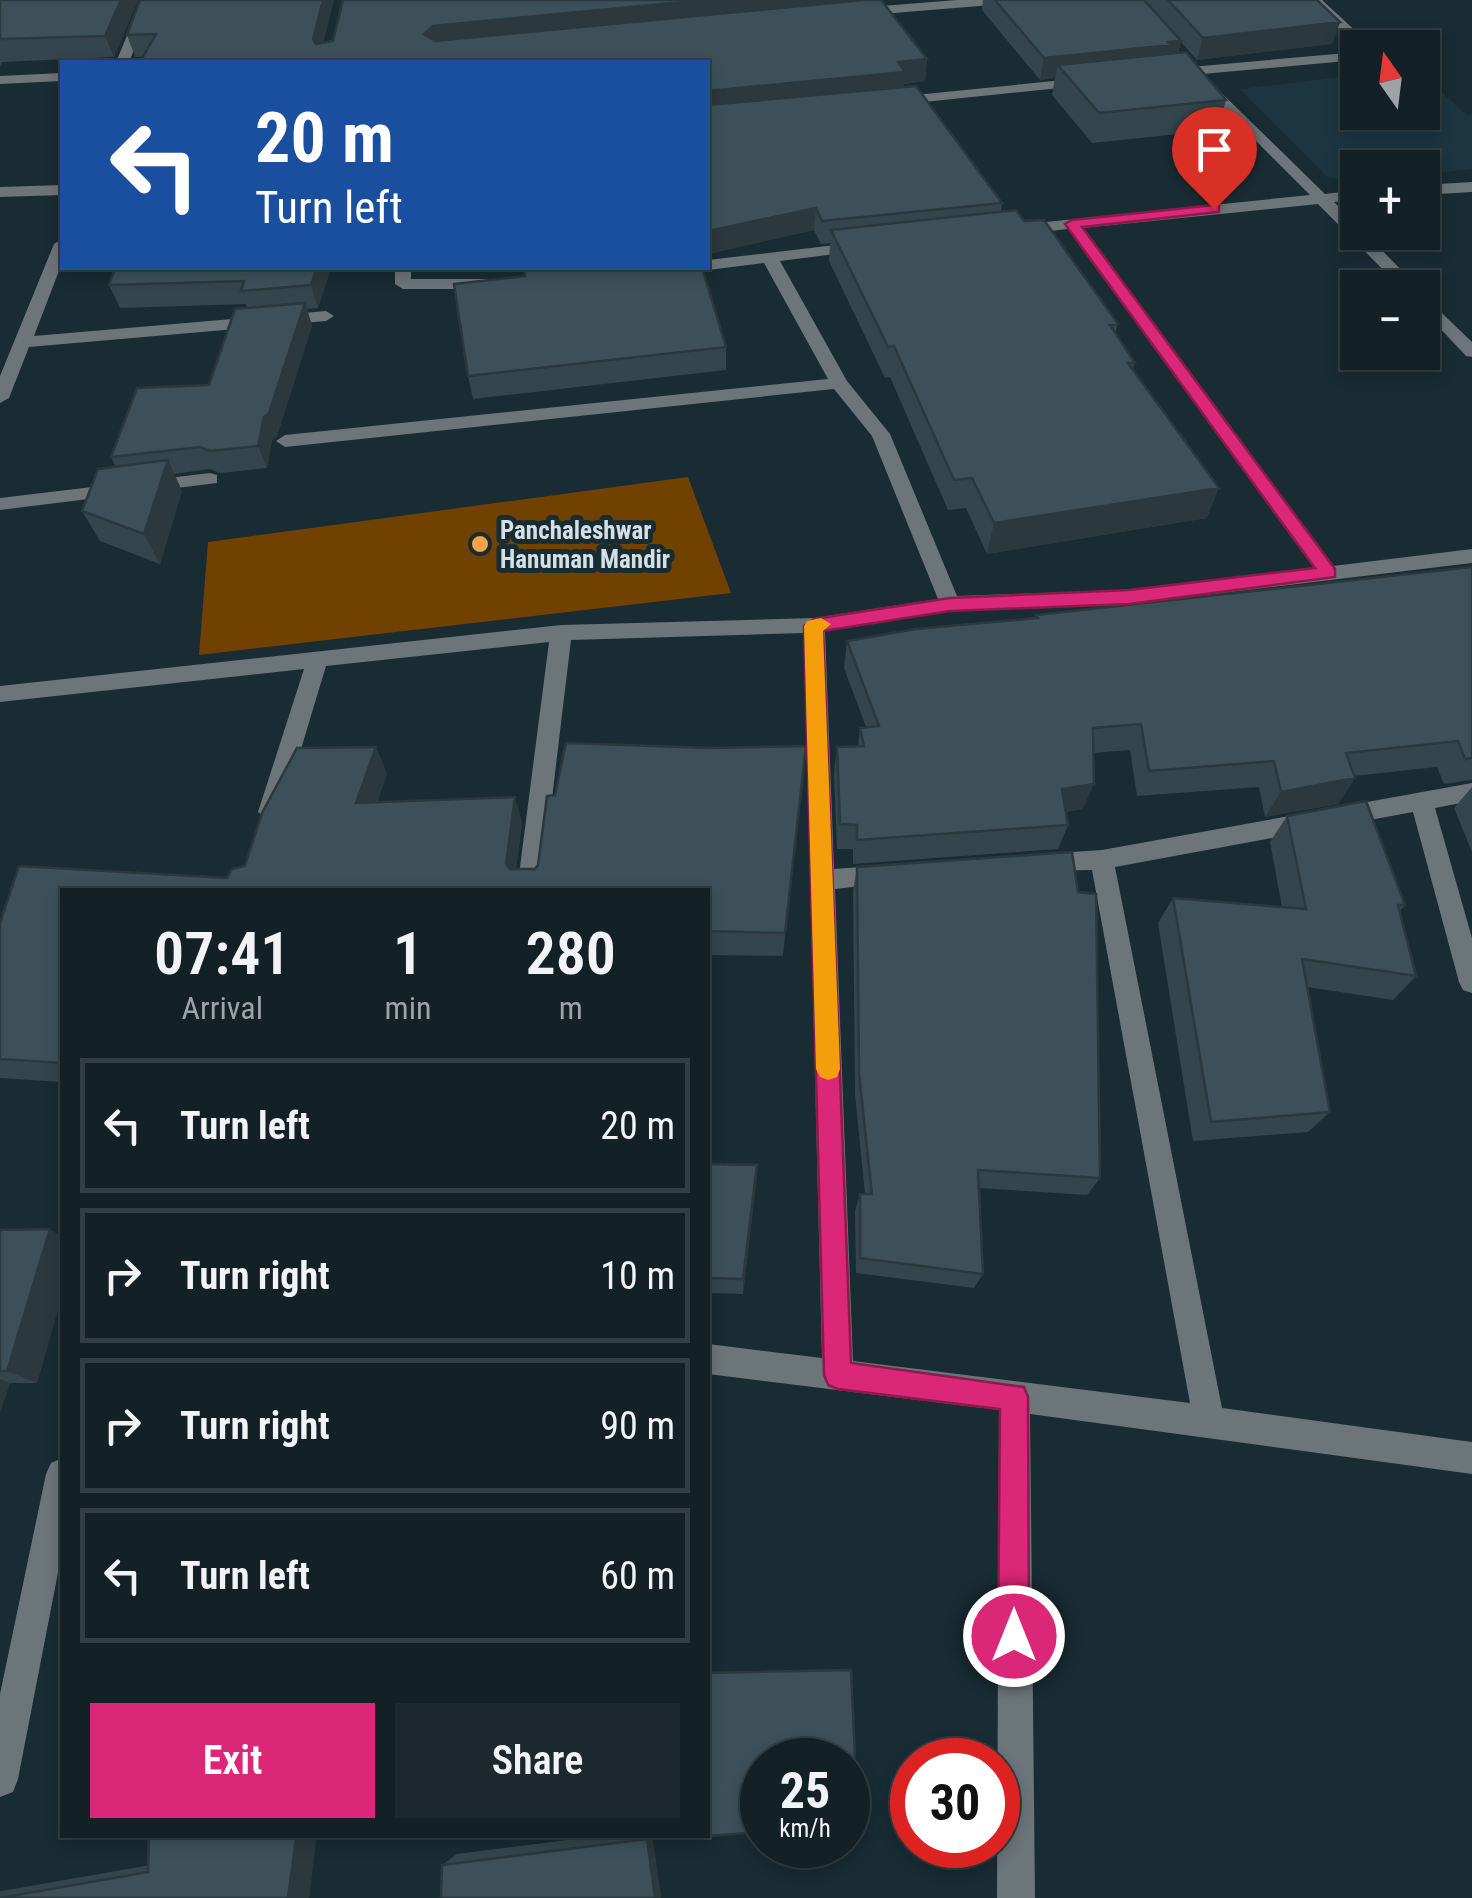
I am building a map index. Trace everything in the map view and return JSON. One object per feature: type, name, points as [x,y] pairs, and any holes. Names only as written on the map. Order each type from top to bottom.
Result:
[{"type":"street","points":[[123,60],[148,0]]},
{"type":"street","points":[[839,14],[1004,0]]},
{"type":"street","points":[[1314,0],[1348,30]]},
{"type":"street","points":[[1181,56],[1393,270]]},
{"type":"street","points":[[1155,74],[1340,58]]},
{"type":"street","points":[[0,80],[60,77]]},
{"type":"street","points":[[883,103],[1097,80]]},
{"type":"street","points":[[1440,189],[1472,187]]},
{"type":"street","points":[[0,192],[60,190]]},
{"type":"street","points":[[997,232],[1340,196]]},
{"type":"street","points":[[1072,224],[1328,573]]},
{"type":"street","points":[[710,265],[883,244]]},
{"type":"street","points":[[0,398],[60,249]]},
{"type":"street","points":[[769,257],[839,383],[881,434],[950,604]]},
{"type":"street","points":[[403,270],[403,284],[453,287],[510,282]]},
{"type":"street","points":[[22,342],[326,316]]},
{"type":"street","points":[[1440,319],[1472,352]]},
{"type":"street","points":[[285,442],[839,383]]},
{"type":"street","points":[[0,504],[210,479]]},
{"type":"street","points":[[0,694],[561,633],[814,626],[950,604],[1129,597],[1472,556]]},
{"type":"street","points":[[814,626],[838,1375]]},
{"type":"street","points":[[529,888],[561,633]]},
{"type":"street","points":[[262,837],[318,659]]},
{"type":"street","points":[[1008,866],[1102,860],[1472,792]]},
{"type":"street","points":[[1421,800],[1472,982]]},
{"type":"street","points":[[1102,860],[1209,1422]]},
{"type":"street","points":[[822,880],[915,873]]},
{"type":"street","points":[[710,1359],[1472,1458]]},
{"type":"street","points":[[1014,1397],[1016,1898]]},
{"type":"street","points":[[0,1778],[60,1484]]},
{"type":"shaded area","points":[[1340,77],[1340,130],[1440,130],[1440,91],[1467,115],[1472,114],[1472,169],[1440,173],[1440,150],[1340,150],[1340,179],[1327,177],[1240,89]]},
{"type":"shaded area","points":[[688,477],[731,593],[199,655],[208,542]]},
{"type":"building","points":[[0,0],[121,0],[105,36],[0,39]]},
{"type":"building","points":[[140,0],[323,0],[313,39],[316,44],[333,41],[343,0],[704,0],[433,26],[424,34],[435,41],[881,0],[927,59],[898,62],[905,72],[710,91],[710,60],[141,60],[156,34],[127,35]]},
{"type":"building","points":[[995,0],[1144,0],[1181,41],[1044,58]]},
{"type":"building","points":[[1168,0],[1317,0],[1340,22],[1203,38]]},
{"type":"building","points":[[1186,52],[1226,100],[1099,113],[1058,65]]},
{"type":"building","points":[[916,86],[1002,203],[822,221],[816,208],[710,231],[710,105]]},
{"type":"building","points":[[1016,210],[1024,221],[1044,220],[1118,324],[1110,325],[1135,363],[1128,363],[1219,488],[994,523],[972,478],[954,480],[894,346],[888,347],[831,230]]},
{"type":"building","points":[[114,270],[316,270],[311,285],[241,291],[244,281],[109,285]]},
{"type":"building","points":[[524,270],[703,270],[726,347],[468,376],[454,284],[525,276]]},
{"type":"building","points":[[305,303],[269,413],[264,417],[258,446],[210,451],[200,447],[111,457],[137,388],[209,385],[235,309]]},
{"type":"building","points":[[168,460],[144,534],[82,511],[98,469]]},
{"type":"building","points":[[1472,567],[1472,758],[1465,759],[1458,741],[1346,753],[1355,778],[1281,792],[1274,761],[1149,771],[1141,724],[1093,728],[1094,784],[1062,789],[1068,825],[857,840],[857,825],[840,824],[837,747],[864,746],[860,728],[879,726],[847,641],[916,629]]},
{"type":"building","points":[[566,743],[710,748],[806,746],[785,933],[710,931],[710,888],[60,888],[60,1063],[0,1059],[0,923],[19,866],[227,878],[232,869],[245,866],[262,813],[297,748],[376,747],[356,803],[515,797],[506,864],[510,869],[535,869],[538,865],[547,796],[555,795]]},
{"type":"building","points":[[1366,801],[1405,905],[1398,905],[1416,976],[1302,959],[1330,1112],[1211,1122],[1173,898],[1306,909],[1287,816]]},
{"type":"building","points":[[1072,852],[1078,892],[1096,894],[1100,1178],[978,1170],[983,1274],[860,1258],[860,1194],[872,1194],[859,1074],[857,867]]},
{"type":"building","points":[[710,1164],[757,1165],[743,1279],[710,1278]]},
{"type":"building","points":[[50,1229],[7,1371],[0,1371],[0,1230]]},
{"type":"building","points":[[851,1670],[854,1738],[740,1738],[740,1834],[710,1836],[710,1673]]},
{"type":"building","points":[[149,1838],[302,1838],[296,1839],[288,1898],[0,1898],[148,1872]]},
{"type":"building","points":[[647,1839],[655,1898],[441,1898],[442,1865]]},
{"type":"slow traffic","points":[[821,624],[814,626],[828,1069]]},
{"type":"place","name":"Panchaleshwar Hanuman Mandir","points":[[480,544]]},
{"type":"route","points":[[1014,1636],[1014,1397],[838,1375],[814,626],[950,604],[1129,597],[1328,573],[1072,224],[1214,209]]}]
